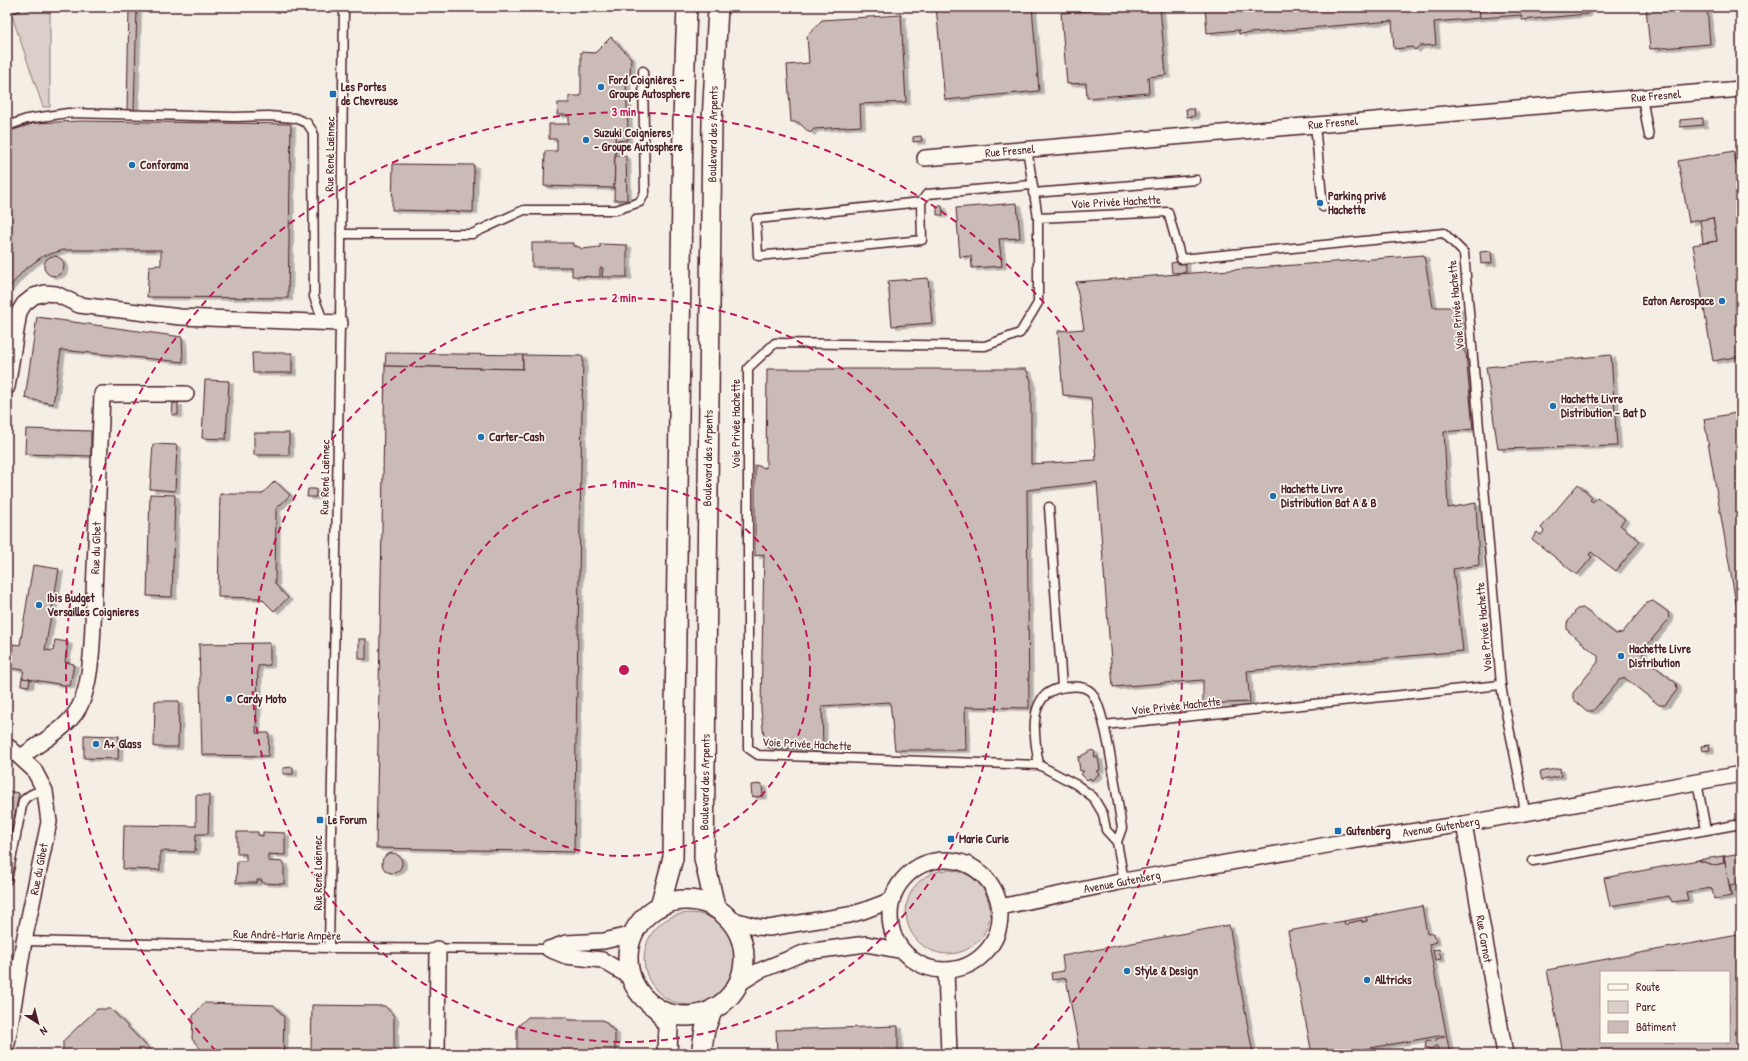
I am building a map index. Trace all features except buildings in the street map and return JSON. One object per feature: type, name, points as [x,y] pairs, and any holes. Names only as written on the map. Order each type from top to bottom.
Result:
[{"type":"street","points":[[660,906],[673,858],[683,120],[687,7]]},
{"type":"street","name":"Boulevard des Arpents","points":[[715,907],[704,858],[712,122],[718,7]]},
{"type":"street","name":"Rue Fresnel","points":[[925,158],[1741,89]]},
{"type":"street","points":[[7,387],[19,312],[24,304],[34,296],[45,293],[56,294],[79,305],[180,317],[340,323]]},
{"type":"street","name":"Rue du Gibet","points":[[21,757],[57,732],[71,720],[82,702],[88,681],[93,614],[102,394],[186,394]]},
{"type":"street","name":"Rue du Gibet","points":[[7,748],[10,748],[34,770],[45,791],[48,822],[24,941],[7,1044]]},
{"type":"street","name":"Avenue Gutenberg","points":[[1000,907],[1124,881],[1350,841],[1464,824],[1741,774]]},
{"type":"street","name":"Rue Carnot","points":[[1464,824],[1505,1054]]},
{"type":"street","points":[[949,860],[967,864],[983,874],[994,889],[1000,907],[1000,926],[993,943],[981,958],[964,967],[946,970],[930,968],[915,961],[903,951],[894,937],[890,918],[892,900],[900,883],[914,870],[930,862],[949,860]]},
{"type":"street","points":[[892,900],[849,915],[769,928],[758,927],[730,919],[715,907],[699,901],[684,900],[670,902],[660,906],[644,917],[633,934],[629,947],[628,962],[632,978],[638,991],[657,1008],[677,1015],[697,1014],[713,1009],[725,1000],[738,984],[759,971],[806,952],[866,944],[903,951]]},
{"type":"street","points":[[730,919],[741,940],[744,957],[738,984]]},
{"type":"street","points":[[548,949],[566,943],[604,941],[633,934]]},
{"type":"street","points":[[437,1054],[438,949]]},
{"type":"street","points":[[548,949],[566,956],[602,960],[632,978]]},
{"type":"street","points":[[946,970],[949,1054]]},
{"type":"street","points":[[657,1008],[668,1026],[667,1054]]},
{"type":"street","points":[[701,1054],[705,1029],[713,1009]]},
{"type":"lane","points":[[7,9],[16,7]]},
{"type":"lane","name":"Rue René Laënnec","points":[[329,948],[344,7]]},
{"type":"lane","points":[[341,234],[472,234],[524,210],[616,210],[640,202],[645,192],[643,71]]},
{"type":"lane","points":[[1642,97],[1648,136]]},
{"type":"lane","points":[[7,126],[26,119],[68,113],[235,117],[268,116],[295,118],[307,123],[313,132],[314,297],[324,323]]},
{"type":"lane","points":[[1315,125],[1323,207]]},
{"type":"lane","points":[[1027,149],[1032,189],[1038,218]]},
{"type":"lane","points":[[921,202],[756,218],[758,256],[922,240],[921,202],[926,194],[1196,180]]},
{"type":"lane","name":"Voie Privée Hachette","points":[[1117,842],[1106,830],[1103,814],[1093,797],[1076,785],[1038,765],[758,755],[748,748],[748,368],[775,343],[985,346],[1020,333],[1038,303],[1038,218],[1168,212],[1181,259],[1444,233],[1464,253],[1501,685],[1104,726],[1122,828],[1117,842],[1124,881]]},
{"type":"lane","points":[[1049,507],[1062,687]]},
{"type":"lane","points":[[1501,685],[1506,720],[1521,785],[1525,812]]},
{"type":"lane","points":[[1038,765],[1034,726],[1037,709],[1046,695],[1062,687],[1075,686],[1084,688],[1091,693],[1097,704],[1104,726]]},
{"type":"lane","points":[[1697,782],[1706,830]]},
{"type":"lane","points":[[7,880],[23,801],[34,793],[45,791]]},
{"type":"lane","points":[[1533,861],[1741,824]]},
{"type":"lane","name":"Rue André-Marie Ampère","points":[[24,941],[329,948],[548,949]]},
{"type":"green space","points":[[50,8],[50,107],[43,107],[11,13]]},
{"type":"green space","points":[[948,870],[964,873],[978,882],[987,896],[990,912],[987,928],[978,942],[964,951],[948,954],[932,951],[918,942],[909,928],[906,912],[909,896],[918,882],[932,873]]},
{"type":"green space","points":[[690,913],[708,916],[723,926],[733,941],[736,959],[733,977],[723,992],[708,1002],[690,1005],[672,1002],[657,992],[647,977],[644,959],[647,941],[657,926],[672,916]]},
{"type":"place","name":"Ford Coignières - Groupe Autosphere","points":[[601,87]]},
{"type":"place","name":"Les Portes de Chevreuse","points":[[333,94]]},
{"type":"place","name":"Suzuki Coignieres - Groupe Autosphere","points":[[586,140]]},
{"type":"place","name":"Conforama","points":[[132,165]]},
{"type":"place","name":"Parking privé Hachette","points":[[1320,203]]},
{"type":"place","name":"Eaton Aerospace","points":[[1722,301]]},
{"type":"place","name":"Hachette Livre Distribution - Bat D","points":[[1553,406]]},
{"type":"place","name":"Carter-Cash","points":[[481,437]]},
{"type":"place","name":"Hachette Livre Distribution Bat A & B","points":[[1273,496]]},
{"type":"place","name":"Ibis Budget Versailles Coignieres","points":[[39,605]]},
{"type":"place","name":"Hachette Livre Distribution","points":[[1621,656]]},
{"type":"place","name":"Cardy Moto","points":[[229,699]]},
{"type":"place","name":"A+ Glass","points":[[96,744]]},
{"type":"place","name":"Le Forum","points":[[320,820]]},
{"type":"place","name":"Gutenberg","points":[[1338,831]]},
{"type":"place","name":"Marie Curie","points":[[951,839]]},
{"type":"place","name":"Style & Design","points":[[1127,971]]},
{"type":"place","name":"Alltricks","points":[[1367,980]]}]
